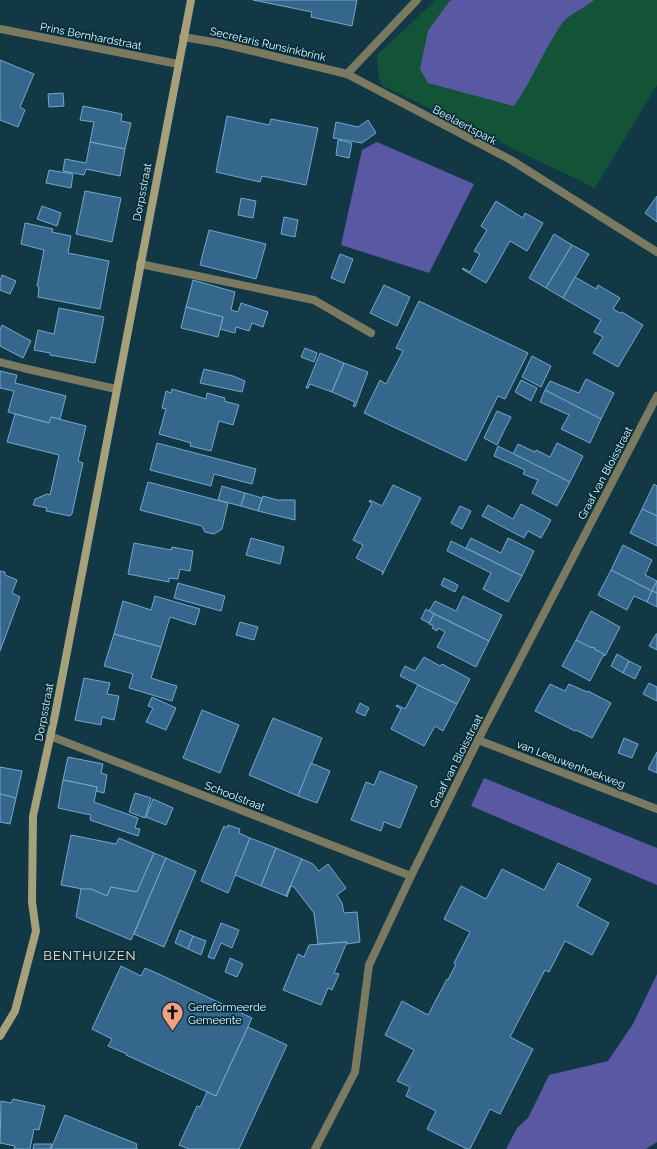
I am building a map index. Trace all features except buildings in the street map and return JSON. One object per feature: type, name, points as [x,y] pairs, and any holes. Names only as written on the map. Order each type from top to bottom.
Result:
[{"type":"street","name":"Dorpsstraat","points":[[0,1036],[15,1011],[36,931],[32,902],[33,816],[50,736],[191,0]]},
{"type":"street","points":[[347,74],[417,0]]},
{"type":"street","name":"Prins Bernhardstraat","points":[[0,29],[178,64]]},
{"type":"street","name":"Secretaris Runsinkbrink","points":[[183,37],[219,43],[347,74]]},
{"type":"street","name":"Beelaertspark","points":[[347,74],[511,160],[657,252]]},
{"type":"street","points":[[140,264],[314,300],[371,333]]},
{"type":"street","points":[[0,362],[116,389]]},
{"type":"street","name":"Graaf van Bloisstraat","points":[[316,1149],[354,1072],[369,965],[478,740],[657,396]]},
{"type":"street","name":"Schoolstraat","points":[[50,736],[411,876]]},
{"type":"street","name":"van Leeuwenhoekweg","points":[[478,740],[657,809]]},
{"type":"green space","points":[[436,0],[657,0],[657,85],[595,188],[381,85],[378,72],[377,55]]},
{"type":"shaded area","points":[[452,0],[594,0],[563,22],[514,106],[428,83],[420,69],[428,31],[448,3]]},
{"type":"shaded area","points":[[377,142],[474,184],[429,273],[341,245],[362,150]]},
{"type":"shaded area","points":[[484,778],[657,848],[657,885],[471,806]]},
{"type":"shaded area","points":[[657,974],[657,1142],[646,1149],[506,1149],[517,1128],[528,1118],[549,1075],[608,1061],[633,1024]]},
{"type":"place","name":"Gereformeerde Gemeente","points":[[173,1032]]},
{"type":"district","name":"BENTHUIZEN","points":[[90,955]]}]
